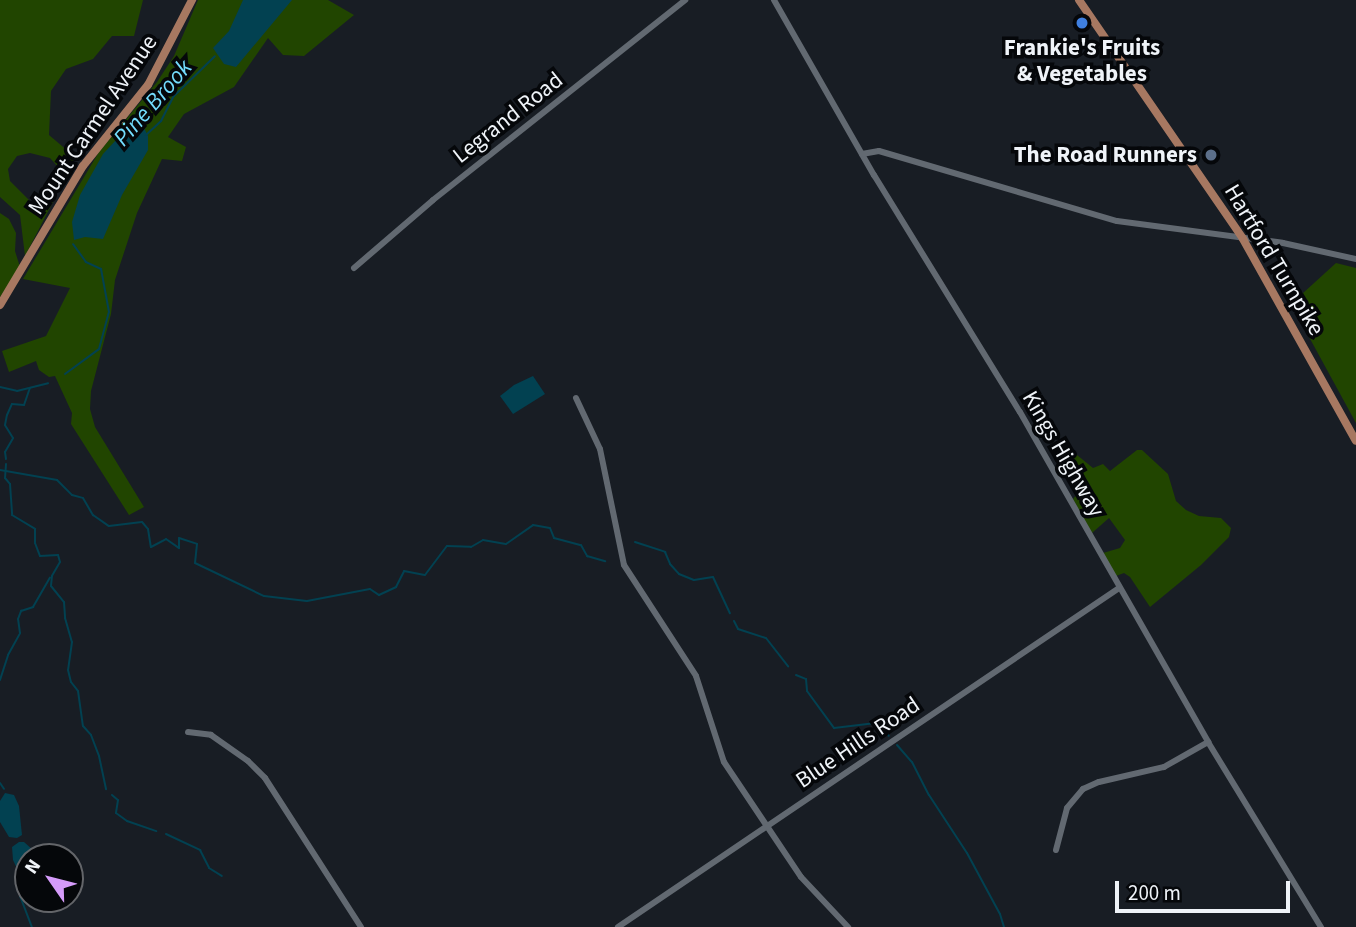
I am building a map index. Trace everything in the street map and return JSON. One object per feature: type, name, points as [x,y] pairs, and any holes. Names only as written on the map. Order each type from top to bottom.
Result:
[{"type":"main road","name":"Mount Carmel Avenue","points":[[0,305],[83,166],[152,79],[192,0]]},
{"type":"main road","name":"Hartford Turnpike","points":[[1079,0],[1243,239],[1356,441]]},
{"type":"street","name":"Legrand Road","points":[[354,268],[442,193],[685,0]]},
{"type":"street","name":"Kings Highway","points":[[774,0],[862,154],[1014,402],[1208,742],[1321,927]]},
{"type":"street","points":[[862,154],[878,151],[1117,221],[1283,243],[1356,259]]},
{"type":"street","points":[[576,398],[600,449],[624,565],[690,665],[703,693],[720,752],[801,877],[848,927]]},
{"type":"street","name":"Blue Hills Road","points":[[618,927],[1119,588]]},
{"type":"street","points":[[188,732],[211,734],[248,761],[265,778],[361,927]]},
{"type":"street","points":[[1056,850],[1068,808],[1083,789],[1100,782],[1164,767],[1208,742]]},
{"type":"green space","points":[[0,0],[143,0],[134,36],[112,36],[93,59],[66,69],[51,91],[49,135],[75,157],[66,176],[50,158],[30,153],[17,156],[8,169],[10,181],[32,203],[49,199],[53,202],[25,256],[20,215],[0,197]]},
{"type":"green space","points":[[198,0],[328,0],[354,15],[304,56],[283,55],[268,38],[234,87],[184,114],[168,137],[186,147],[182,161],[162,159],[137,213],[115,280],[111,314],[91,391],[90,409],[95,427],[144,507],[129,515],[71,424],[72,413],[55,376],[49,377],[39,370],[36,361],[9,372],[2,351],[46,336],[70,288],[23,279],[99,152],[157,82],[174,56]]},
{"type":"green space","points":[[0,213],[9,219],[16,233],[15,251],[20,267],[0,297]]},
{"type":"green space","points":[[1336,263],[1356,268],[1356,423],[1291,304]]},
{"type":"green space","points":[[1137,450],[1142,450],[1168,474],[1176,501],[1186,510],[1199,516],[1221,518],[1231,528],[1229,537],[1201,565],[1150,607],[1130,577],[1124,573],[1116,576],[1103,553],[1120,548],[1125,540],[1109,518],[1092,533],[1073,499],[1078,493],[1066,467],[1077,455],[1093,468],[1103,464],[1110,471]]},
{"type":"water","points":[[243,0],[292,0],[236,67],[224,64],[213,48],[229,31]]},
{"type":"water","points":[[142,124],[148,136],[148,150],[122,195],[103,239],[85,237],[74,240],[72,222],[80,195],[103,154],[129,126]]},
{"type":"water","points":[[533,376],[545,394],[513,414],[500,396],[514,385]]},
{"type":"water","points":[[5,793],[14,795],[19,806],[22,835],[17,838],[9,837],[0,822],[0,801]]},
{"type":"waterway","name":"Pine Brook","points":[[146,135],[161,121],[174,96],[215,56]]},
{"type":"waterway","name":"Pine Brook","points":[[65,374],[99,349],[109,312],[101,269],[86,262],[73,244]]},
{"type":"waterway","points":[[0,387],[17,391],[48,383]]},
{"type":"waterway","name":"Pine Brook","points":[[6,459],[5,452],[13,438],[5,425],[7,415],[12,404],[24,405],[30,388]]},
{"type":"waterway","points":[[6,464],[5,478],[10,484],[12,515],[35,529],[35,543],[40,556],[58,555],[60,562],[52,576],[51,586],[64,602],[65,618],[72,642],[68,670],[71,682],[78,691],[83,726],[91,735],[99,756],[106,789]]},
{"type":"waterway","points":[[0,470],[57,480],[72,495],[83,498],[93,515],[109,526],[142,522],[148,529],[151,547],[166,539],[179,548],[179,538],[197,544],[195,563],[264,596],[307,601],[370,589],[379,595],[396,587],[404,571],[425,575],[447,546],[471,547],[483,540],[506,544],[533,525],[550,528],[554,538],[581,545],[587,556],[605,561]]},
{"type":"waterway","points":[[635,542],[665,552],[670,564],[679,574],[694,580],[713,577],[730,613]]},
{"type":"waterway","points":[[0,680],[8,655],[20,633],[18,619],[21,611],[33,607],[50,578]]},
{"type":"waterway","points":[[734,621],[738,629],[766,638],[788,666]]},
{"type":"waterway","points":[[796,675],[806,679],[807,691],[834,728],[876,723],[889,736]]},
{"type":"waterway","points":[[897,745],[912,762],[929,795],[967,853],[1000,914],[1004,927]]},
{"type":"waterway","points":[[0,783],[4,789]]},
{"type":"waterway","points":[[112,795],[118,800],[116,813],[127,821],[156,831]]},
{"type":"waterway","points":[[166,834],[200,850],[209,868],[222,876]]},
{"type":"waterway","points":[[27,913],[32,927]]},
{"type":"place","name":"Frankie's Fruits & Vegetables","points":[[1082,23]]},
{"type":"place","name":"The Road Runners","points":[[1211,155]]}]
